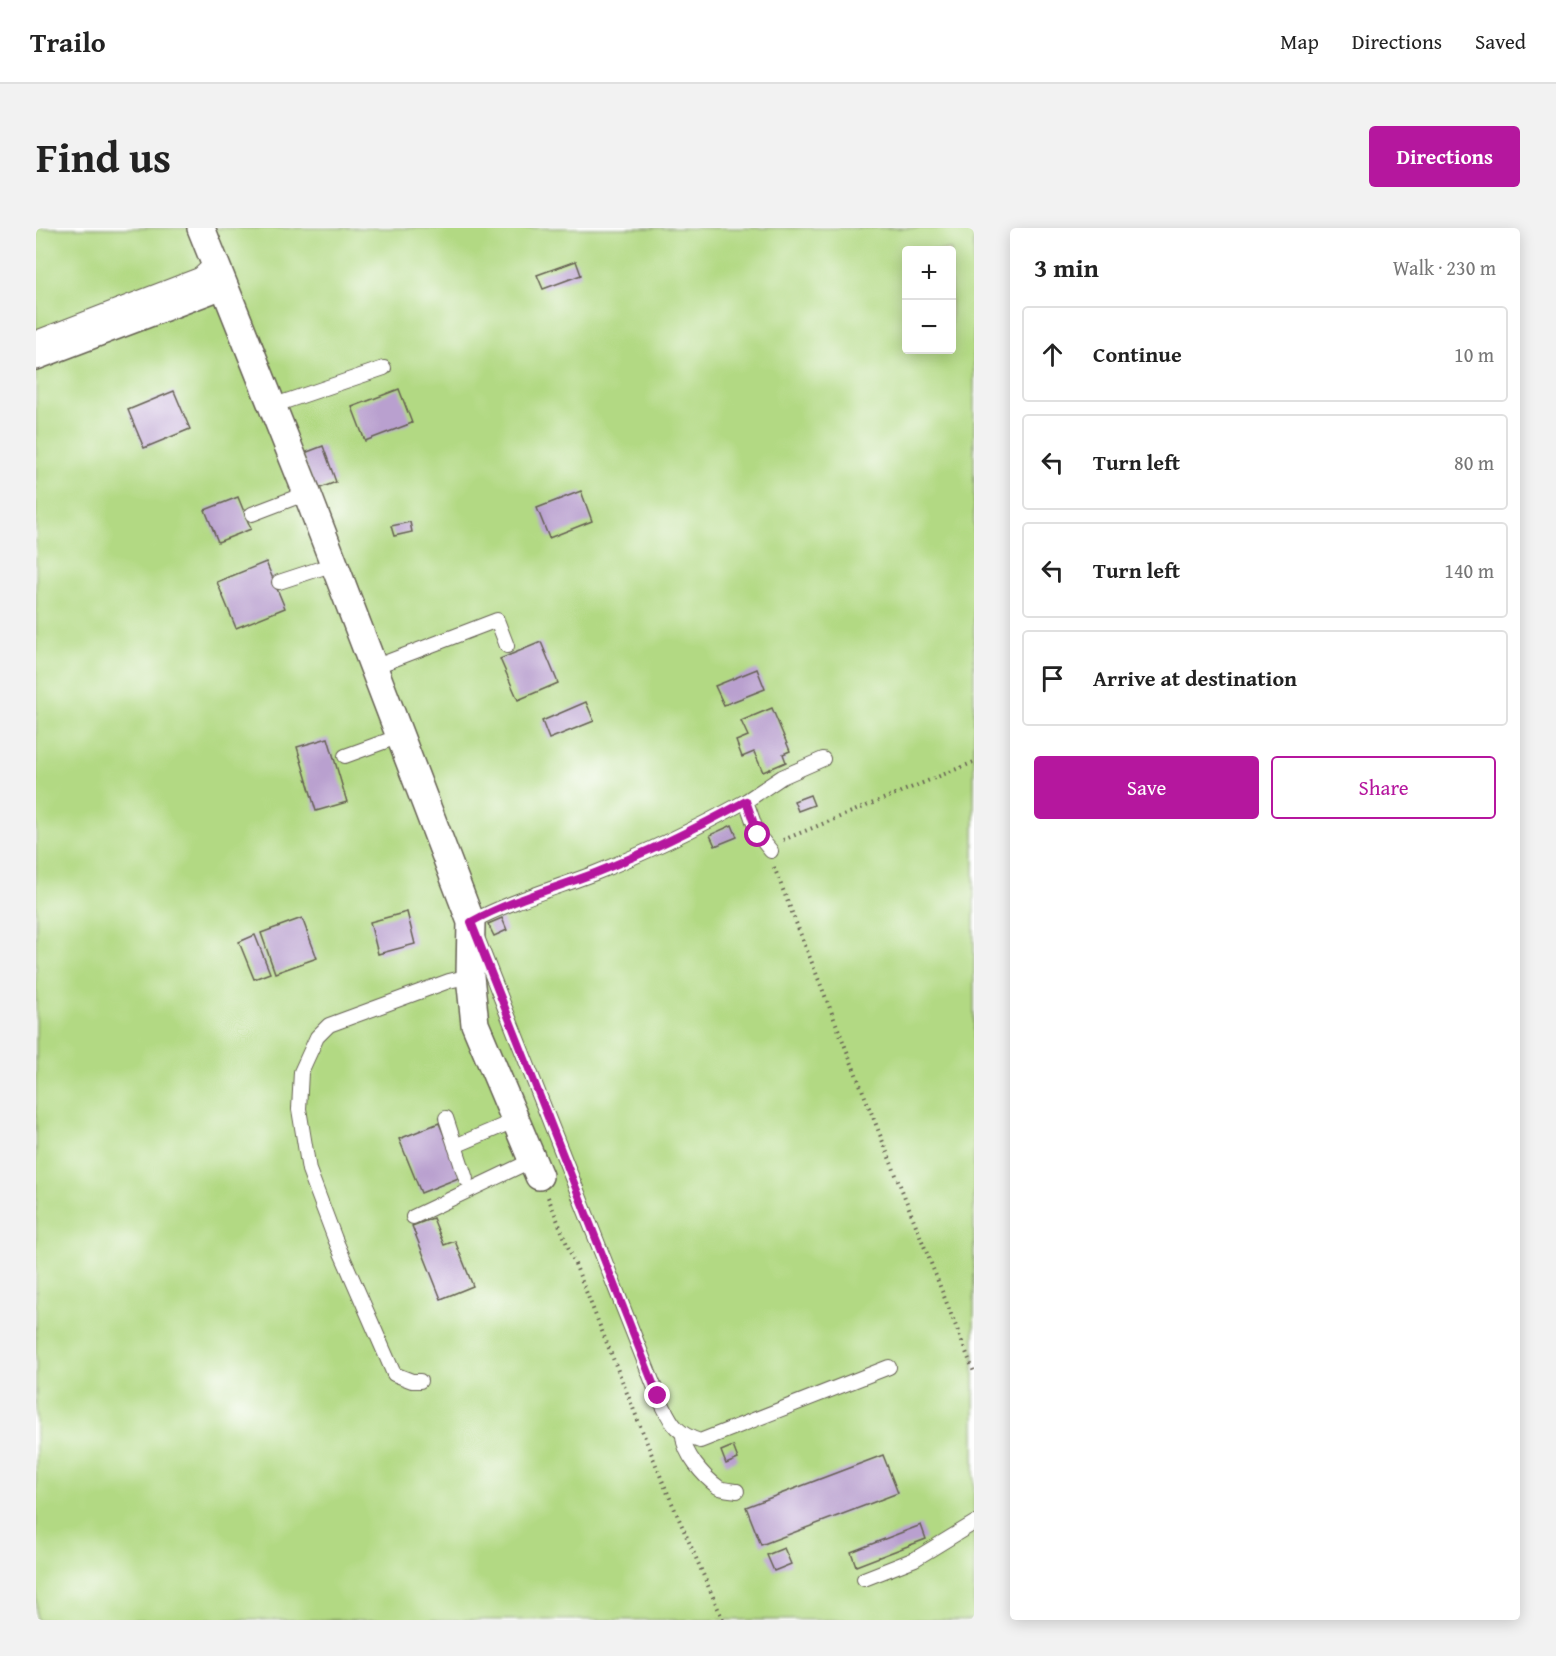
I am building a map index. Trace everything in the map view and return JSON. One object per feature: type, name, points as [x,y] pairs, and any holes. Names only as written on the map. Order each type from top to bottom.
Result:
[{"type":"street","points":[[201,228],[307,493],[471,922],[470,976],[475,1024],[535,1167]]},
{"type":"street","points":[[36,356],[218,273]]},
{"type":"lane","points":[[36,339],[199,275],[218,273]]},
{"type":"lane","points":[[272,406],[384,368]]},
{"type":"lane","points":[[252,513],[307,493]]},
{"type":"lane","points":[[279,582],[334,564]]},
{"type":"lane","points":[[374,667],[497,620],[507,646]]},
{"type":"lane","points":[[345,756],[400,736]]},
{"type":"lane","points":[[824,759],[782,777],[746,801],[678,838],[593,873],[520,899],[471,922],[658,1396],[673,1425],[683,1436],[700,1441],[889,1367]]},
{"type":"lane","points":[[746,801],[758,835],[771,851]]},
{"type":"lane","points":[[420,1381],[412,1381],[394,1374],[335,1239],[309,1170],[299,1109],[301,1072],[316,1037],[329,1025],[449,981],[470,976]]},
{"type":"lane","points":[[446,1118],[466,1179]]},
{"type":"lane","points":[[455,1146],[516,1120]]},
{"type":"lane","points":[[413,1217],[520,1166],[535,1167]]},
{"type":"lane","points":[[683,1436],[688,1455],[702,1472],[719,1489],[737,1491]]},
{"type":"lane","points":[[864,1579],[915,1559],[974,1523]]},
{"type":"path","points":[[974,762],[776,842],[771,851],[772,863],[974,1372]]},
{"type":"path","points":[[535,1167],[662,1480],[723,1620]]},
{"type":"green space","points":[[36,228],[974,228],[974,1620],[36,1620]]},
{"type":"building","points":[[576,261],[581,275],[543,289],[537,275]]},
{"type":"building","points":[[399,389],[412,423],[365,441],[352,407]]},
{"type":"building","points":[[174,391],[190,429],[144,448],[128,410]]},
{"type":"building","points":[[323,446],[336,482],[315,490],[302,454]]},
{"type":"building","points":[[581,491],[592,521],[549,538],[537,508]]},
{"type":"building","points":[[238,497],[251,529],[218,542],[205,510]]},
{"type":"building","points":[[410,522],[412,532],[394,536],[391,526]]},
{"type":"building","points":[[266,562],[285,608],[236,628],[217,582]]},
{"type":"building","points":[[541,642],[558,683],[518,700],[500,659]]},
{"type":"building","points":[[757,669],[765,689],[724,705],[715,686]]},
{"type":"building","points":[[586,702],[594,721],[549,739],[542,721]]},
{"type":"building","points":[[772,708],[790,751],[783,754],[786,762],[763,772],[754,752],[742,757],[736,741],[748,736],[741,721]]},
{"type":"building","points":[[328,738],[347,802],[316,811],[297,747]]},
{"type":"building","points":[[810,795],[814,805],[798,811],[794,801]]},
{"type":"building","points":[[732,825],[737,837],[715,846],[710,835]]},
{"type":"building","points":[[407,912],[415,944],[378,954],[370,922]]},
{"type":"building","points":[[302,918],[317,958],[275,973],[261,933]]},
{"type":"building","points":[[502,918],[507,930],[494,936],[488,924]]},
{"type":"building","points":[[255,935],[270,973],[254,979],[239,942]]},
{"type":"building","points":[[439,1123],[461,1177],[421,1193],[399,1139]]},
{"type":"building","points":[[433,1218],[444,1245],[455,1241],[473,1286],[441,1299],[412,1226]]},
{"type":"building","points":[[733,1446],[738,1459],[726,1464],[721,1451]]},
{"type":"building","points":[[883,1455],[898,1493],[761,1545],[746,1507]]},
{"type":"building","points":[[921,1525],[926,1539],[856,1566],[851,1552]]},
{"type":"building","points":[[784,1548],[791,1564],[774,1571],[767,1555]]},
{"type":"route","points":[[658,1396],[471,922],[520,899],[593,873],[678,838],[746,801],[758,835]]}]
